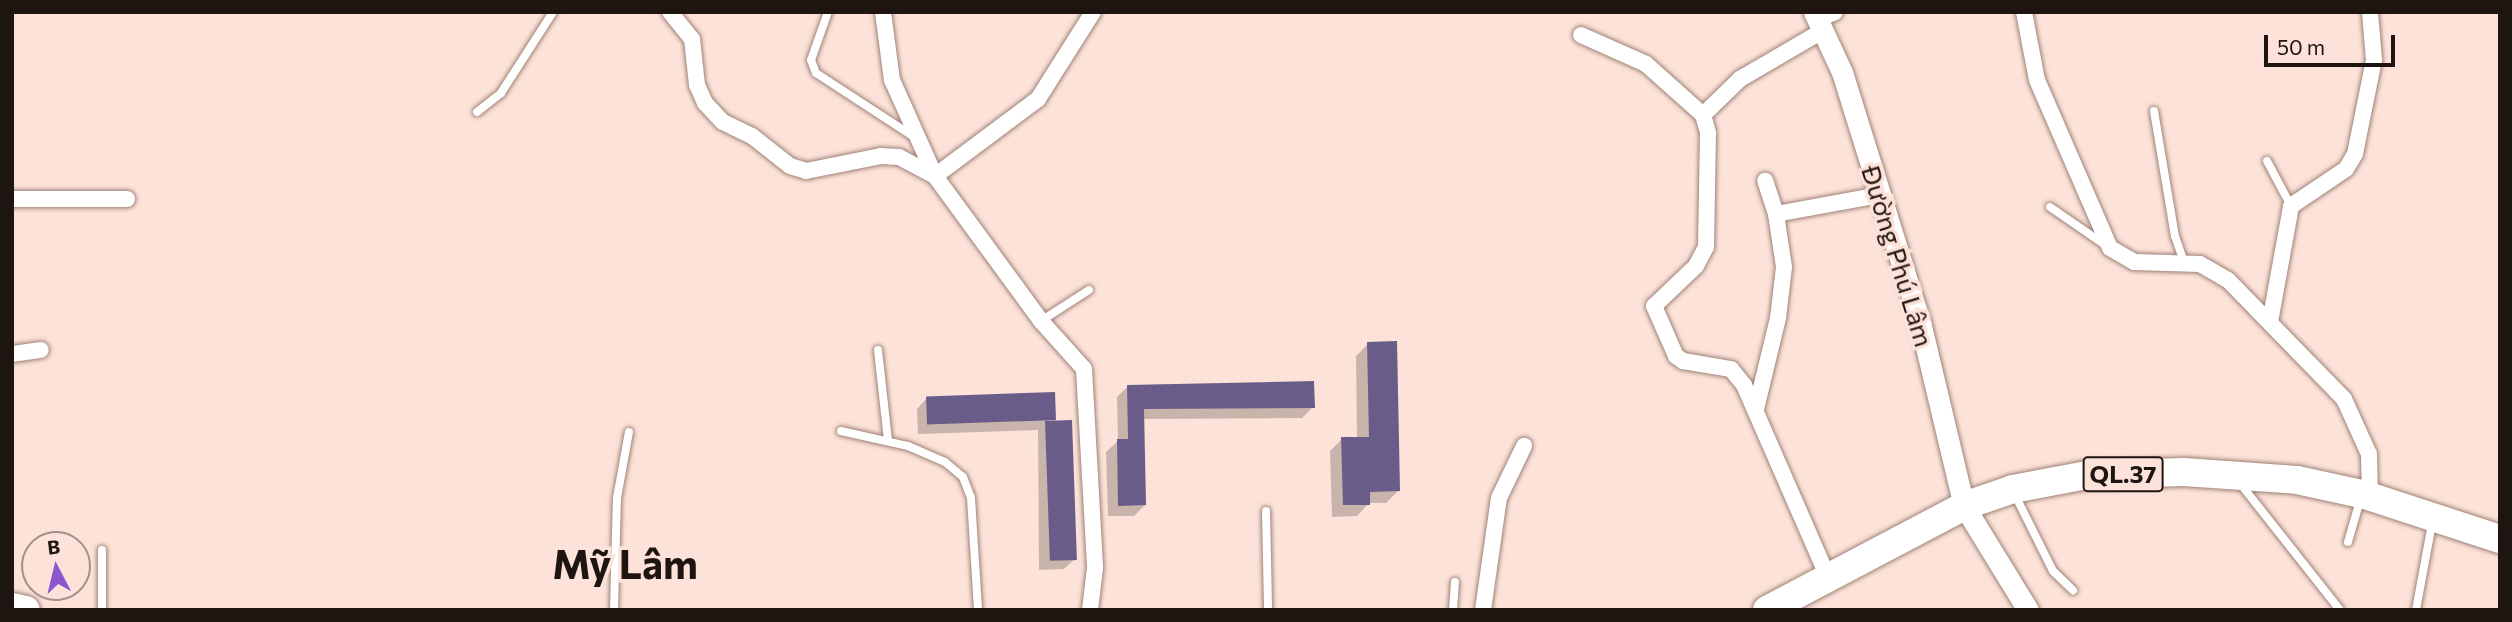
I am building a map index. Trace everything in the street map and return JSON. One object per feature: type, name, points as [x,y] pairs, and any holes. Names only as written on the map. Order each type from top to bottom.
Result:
[{"type":"highway","name":"QL.37","points":[[1767,610],[1827,575],[1964,506],[2012,489],[2087,475],[2233,475],[2297,480],[2366,496],[2500,539]]},
{"type":"highway","points":[[12,607],[26,610]]},
{"type":"main road","name":"Đường Phú Lâm","points":[[1823,18],[1921,326],[1964,506],[2028,610]]},
{"type":"street","points":[[670,12],[682,19],[692,39],[697,85],[705,103],[723,122],[752,136],[790,166],[806,171],[881,156],[899,157],[935,176]]},
{"type":"street","points":[[883,12],[892,80],[935,176],[1041,321],[1084,369],[1095,568],[1090,610]]},
{"type":"street","points":[[935,176],[1038,99],[1093,12]]},
{"type":"street","points":[[2025,12],[2037,80],[2110,248],[2133,262],[2200,264],[2228,280],[2344,399],[2358,422],[2370,454],[2366,496]]},
{"type":"street","points":[[2270,322],[2291,206],[2346,169],[2355,154],[2374,60],[2370,12]]},
{"type":"street","points":[[1703,115],[1740,79],[1823,18]]},
{"type":"street","points":[[1581,35],[1646,64],[1703,115],[1708,132],[1706,247],[1696,266],[1654,306],[1676,356],[1731,369],[1756,411],[1827,575]]},
{"type":"street","points":[[1756,411],[1779,318],[1784,267],[1776,214],[1765,181]]},
{"type":"street","points":[[1776,214],[1880,195]]},
{"type":"street","points":[[12,200],[127,199]]},
{"type":"street","points":[[12,354],[41,350]]},
{"type":"street","points":[[1483,610],[1499,498],[1524,446]]},
{"type":"lane","points":[[477,113],[501,93],[553,12]]},
{"type":"lane","points":[[828,12],[811,60],[816,74],[919,140]]},
{"type":"lane","points":[[2154,111],[2175,236],[2184,262]]},
{"type":"lane","points":[[2267,161],[2291,206]]},
{"type":"lane","points":[[2050,207],[2110,248]]},
{"type":"lane","points":[[1041,321],[1089,290]]},
{"type":"lane","points":[[878,350],[888,440]]},
{"type":"lane","points":[[841,431],[888,440],[945,462],[963,477],[971,498],[978,610]]},
{"type":"lane","points":[[614,610],[617,498],[629,432]]},
{"type":"lane","points":[[2233,475],[2340,610]]},
{"type":"lane","points":[[2012,489],[2045,558],[2073,590]]},
{"type":"lane","points":[[2348,542],[2366,496]]},
{"type":"lane","points":[[1266,511],[1268,610]]},
{"type":"lane","points":[[2416,610],[2434,517]]},
{"type":"lane","points":[[102,550],[102,610]]},
{"type":"lane","points":[[1453,610],[1455,582]]},
{"type":"building","points":[[1397,341],[1400,491],[1370,492],[1370,505],[1343,505],[1341,437],[1369,437],[1367,342]]},
{"type":"building","points":[[1314,381],[1315,408],[1144,409],[1146,505],[1118,506],[1117,439],[1128,439],[1127,385]]},
{"type":"building","points":[[1055,392],[1056,420],[927,424],[926,397]]},
{"type":"building","points":[[1072,420],[1077,560],[1050,561],[1045,421]]},
{"type":"district","name":"Mỹ Lâm","points":[[625,563]]}]
